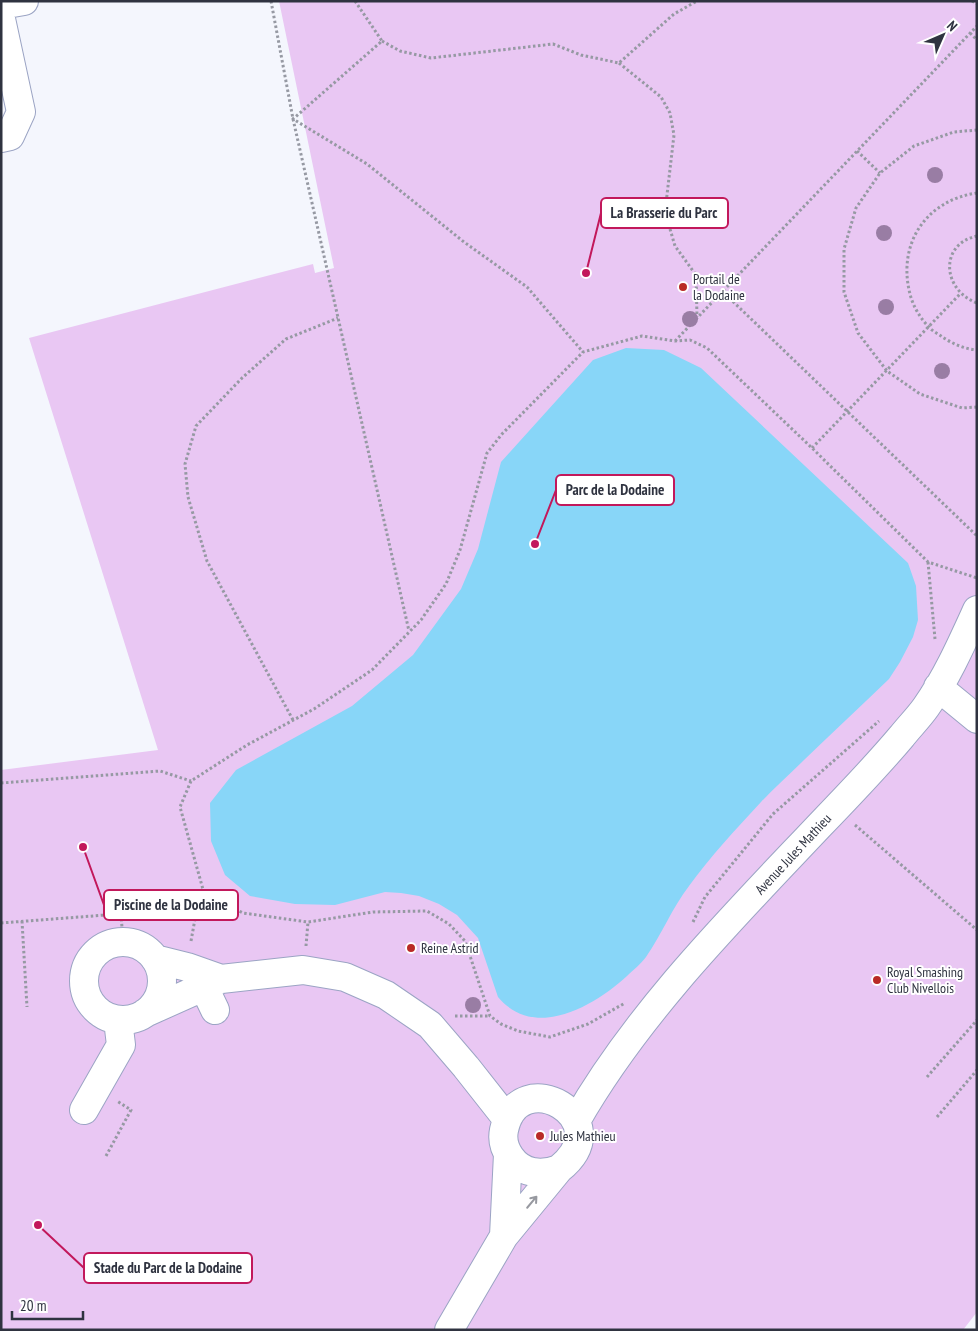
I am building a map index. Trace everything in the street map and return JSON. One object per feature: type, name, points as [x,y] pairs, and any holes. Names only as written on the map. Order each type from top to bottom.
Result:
[{"type":"street","points":[[1,5],[24,1]]},
{"type":"street","points":[[1,19],[21,112],[10,136],[1,138]]},
{"type":"street","name":"Avenue Jules Mathieu","points":[[556,1107],[594,1089],[621,1051],[683,974],[883,758],[926,708],[952,664],[977,610]]},
{"type":"street","points":[[938,687],[977,719]]},
{"type":"street","points":[[145,1013],[154,1004],[160,992],[162,979],[155,959],[145,949],[133,943],[123,941],[106,945],[98,950],[89,960],[84,973],[84,987],[88,999],[96,1010],[105,1016],[118,1020],[131,1019],[145,1013],[215,1002],[303,970],[345,977],[386,995],[430,1025],[466,1067],[507,1120]]},
{"type":"street","points":[[155,959],[187,967],[215,1002]]},
{"type":"street","points":[[89,1100],[121,1045],[118,1020]]},
{"type":"street","points":[[449,1330],[504,1236],[559,1169],[570,1161],[578,1144],[579,1131],[556,1107],[466,1067]]},
{"type":"street","points":[[556,1107],[521,1103],[511,1112],[503,1132],[508,1154],[516,1164],[532,1172],[545,1173],[559,1169]]},
{"type":"street","points":[[504,1236],[508,1154]]},
{"type":"path","points":[[271,1],[293,119],[409,632]]},
{"type":"path","points":[[355,1],[382,41],[400,51],[432,58],[553,44],[581,55],[619,63],[661,97],[670,113],[674,135],[665,212],[675,246],[696,275],[697,318]]},
{"type":"path","points":[[619,63],[674,14],[697,1]]},
{"type":"path","points":[[972,1],[977,4]]},
{"type":"path","points":[[675,341],[977,26]]},
{"type":"path","points":[[970,33],[977,40]]},
{"type":"path","points":[[293,119],[382,41]]},
{"type":"path","points":[[293,119],[367,164],[464,242],[527,288],[583,352]]},
{"type":"path","points":[[977,130],[954,132],[914,146],[880,172],[856,208],[844,249],[844,292],[858,333],[886,371],[920,394],[962,408],[977,408]]},
{"type":"path","points":[[857,150],[880,172]]},
{"type":"path","points":[[977,193],[961,195],[937,208],[918,228],[908,252],[906,279],[913,306],[928,327],[950,342],[977,350]]},
{"type":"path","points":[[977,236],[964,241],[956,250],[951,260],[949,272],[952,283],[960,294],[977,303]]},
{"type":"path","points":[[722,291],[977,536]]},
{"type":"path","points":[[812,448],[960,294]]},
{"type":"path","points":[[293,720],[208,561],[188,497],[185,464],[196,426],[242,378],[286,339],[338,318]]},
{"type":"path","points":[[187,967],[197,908],[204,893],[180,806],[191,781],[247,745],[314,709],[372,670],[409,632],[431,607],[446,584],[460,550],[487,453],[502,434],[583,352],[642,336],[675,341],[690,340],[707,348],[928,562],[977,578]]},
{"type":"path","points":[[972,532],[977,528]]},
{"type":"path","points":[[928,562],[935,640],[940,632]]},
{"type":"path","points":[[688,930],[706,897],[773,814],[885,715]]},
{"type":"path","points":[[1,783],[160,771],[191,781]]},
{"type":"path","points":[[836,809],[977,930]]},
{"type":"path","points":[[204,893],[243,913],[308,922],[373,912],[427,911],[449,924],[465,941],[490,1016],[518,1031],[550,1037],[588,1024],[630,999]]},
{"type":"path","points":[[1,923],[197,908]]},
{"type":"path","points":[[121,914],[123,941]]},
{"type":"path","points":[[22,921],[27,1007]]},
{"type":"path","points":[[927,1077],[977,1020]]},
{"type":"path","points":[[937,1117],[977,1070]]},
{"type":"path","points":[[89,1100],[131,1110],[106,1156]]},
{"type":"shaded area","points":[[279,1],[977,1],[977,1312],[963,1330],[1,1330],[1,770],[158,750],[29,338],[313,264],[315,273],[334,268]]},
{"type":"water","points":[[626,348],[664,350],[701,368],[908,563],[916,586],[918,620],[913,637],[889,679],[771,792],[724,843],[683,894],[642,962],[614,987],[581,1007],[564,1014],[546,1018],[529,1016],[513,1010],[498,997],[478,938],[457,915],[439,904],[419,896],[385,892],[335,905],[295,904],[250,896],[225,875],[211,841],[210,803],[236,770],[352,706],[413,655],[461,589],[478,549],[501,462],[593,360]]},
{"type":"place","name":"La Brasserie du Parc","points":[[586,273]]},
{"type":"place","name":"Portail de la Dodaine","points":[[683,287]]},
{"type":"place","name":"Parc de la Dodaine","points":[[535,544]]},
{"type":"place","name":"Piscine de la Dodaine","points":[[83,847]]},
{"type":"place","name":"Reine Astrid","points":[[411,948]]},
{"type":"place","name":"Royal Smashing Club Nivellois","points":[[877,980]]},
{"type":"place","name":"Jules Mathieu","points":[[540,1136]]},
{"type":"place","name":"Stade du Parc de la Dodaine","points":[[38,1225]]}]
